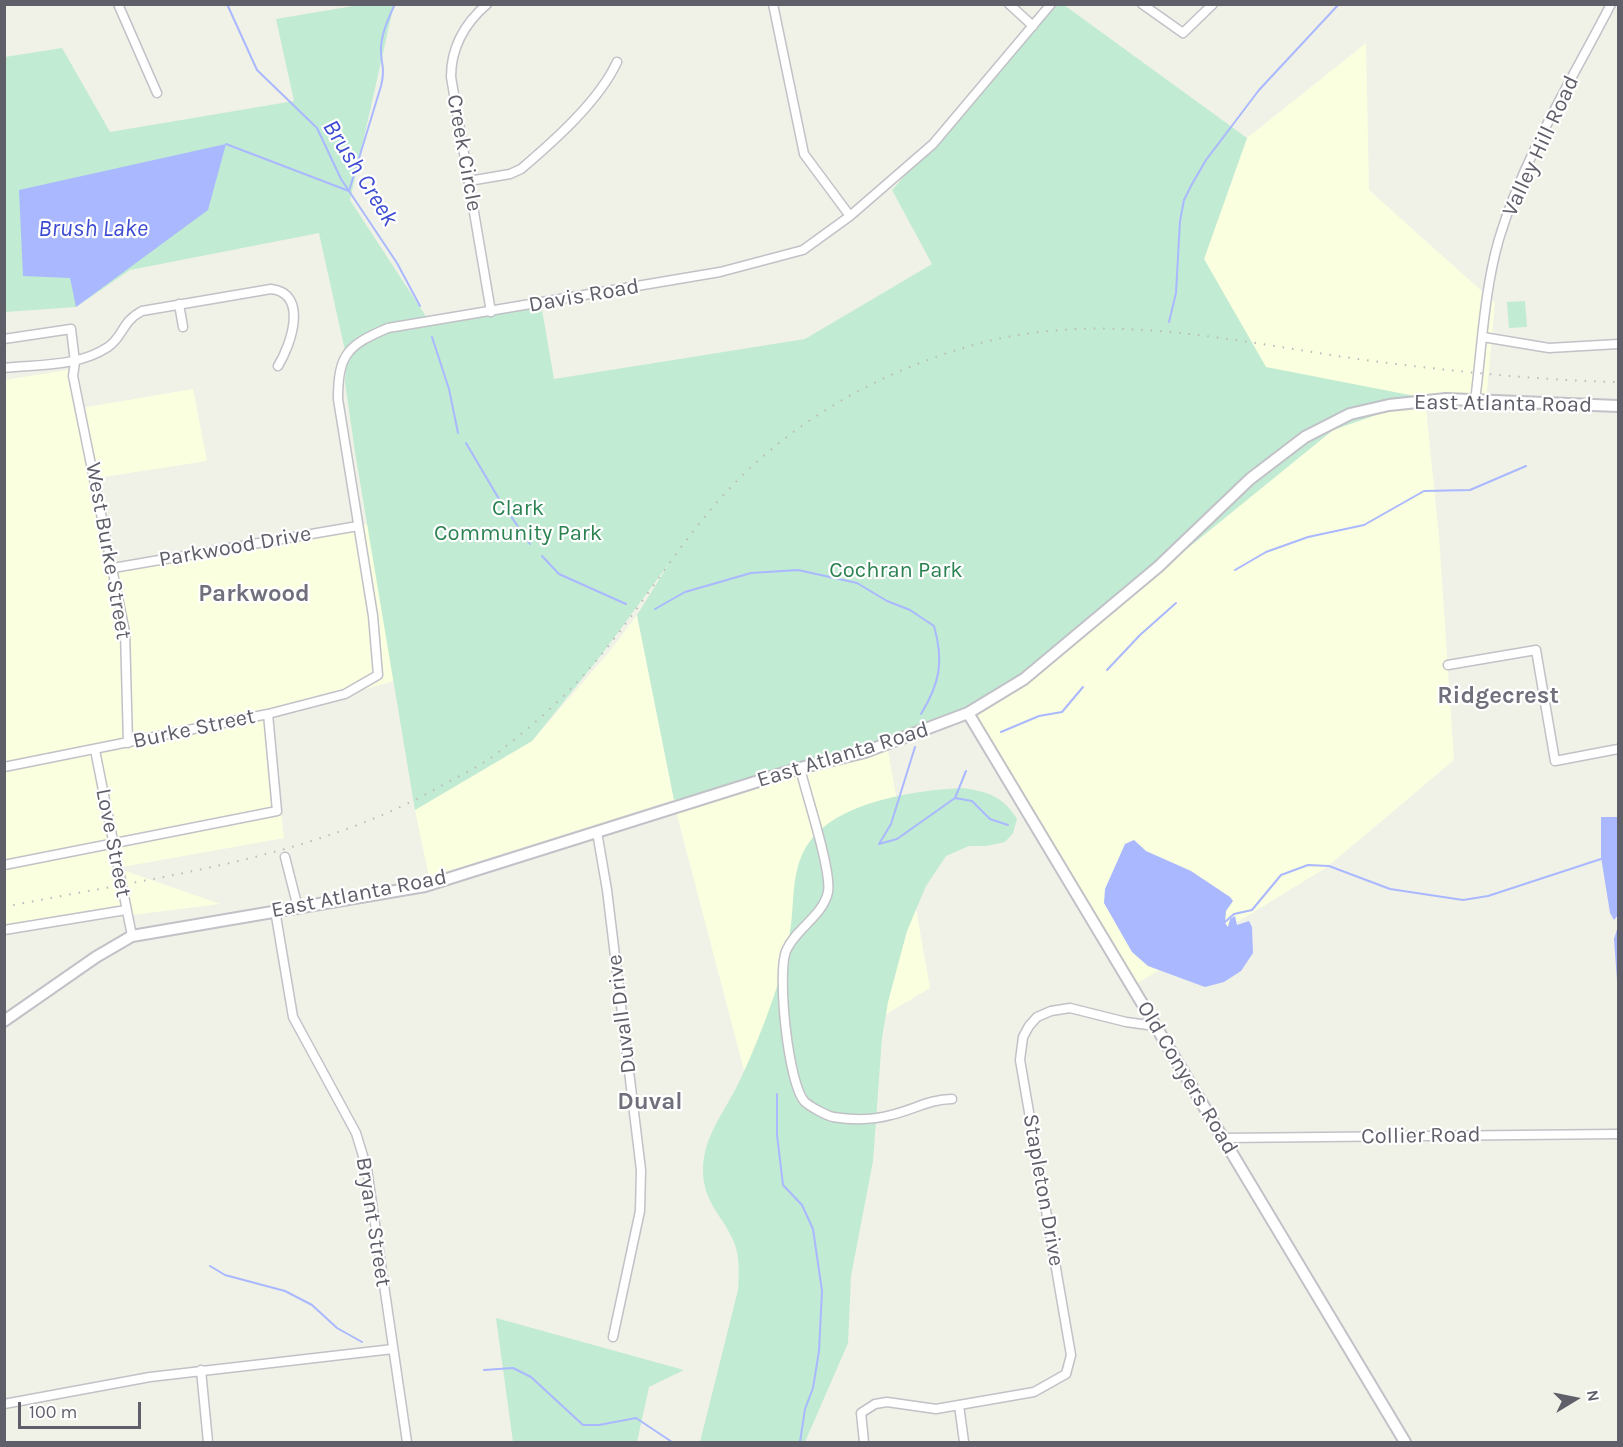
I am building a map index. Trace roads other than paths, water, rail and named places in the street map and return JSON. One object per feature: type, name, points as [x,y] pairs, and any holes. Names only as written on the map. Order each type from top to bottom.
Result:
[{"type":"street","points":[[117,4],[157,93]]},
{"type":"street","name":"Creek Circle","points":[[487,4],[477,8],[458,40],[451,66],[491,312]]},
{"type":"street","points":[[773,4],[804,154],[850,216]]},
{"type":"street","points":[[1009,4],[1033,26]]},
{"type":"street","name":"Davis Road","points":[[378,675],[373,616],[338,399],[338,374],[344,356],[360,340],[388,328],[720,272],[803,250],[850,216],[933,144],[1051,4]]},
{"type":"street","points":[[1142,4],[1183,33],[1213,4]]},
{"type":"street","name":"Valley Hill Road","points":[[1475,401],[1490,277],[1507,216],[1527,167],[1611,4]]},
{"type":"street","points":[[470,181],[510,174],[521,169],[596,95],[610,78],[617,62]]},
{"type":"street","points":[[4,368],[75,362],[108,347],[132,316],[155,307],[271,289],[282,290],[291,298],[293,330],[289,348],[278,366]]},
{"type":"street","points":[[179,304],[183,327]]},
{"type":"street","name":"West Burke Street","points":[[4,339],[71,329],[75,362],[73,376],[126,642],[128,743]]},
{"type":"street","points":[[1484,337],[1549,348],[1618,344]]},
{"type":"street","name":"East Atlanta Road","points":[[4,1022],[96,957],[132,936],[425,886],[800,768],[865,752],[968,713],[1024,679],[1158,567],[1250,479],[1305,437],[1350,414],[1371,408],[1422,401],[1618,406]]},
{"type":"street","name":"Parkwood Drive","points":[[113,568],[358,526]]},
{"type":"street","points":[[1448,665],[1536,650],[1555,761],[1618,749]]},
{"type":"street","name":"Burke Street","points":[[4,767],[268,714],[345,694],[378,675]]},
{"type":"street","name":"Old Conyers Road","points":[[968,713],[1405,1443]]},
{"type":"street","points":[[4,866],[113,846],[277,811],[268,714]]},
{"type":"street","name":"Love Street","points":[[95,750],[132,936]]},
{"type":"street","points":[[800,768],[827,869],[828,891],[824,902],[793,937],[783,965],[782,996],[793,1072],[804,1101],[830,1117],[866,1120],[891,1115],[936,1099],[952,1099]]},
{"type":"street","name":"Duvall Drive","points":[[597,832],[607,890],[641,1170],[638,1223],[613,1337]]},
{"type":"street","points":[[285,857],[298,908]]},
{"type":"street","points":[[4,930],[126,910]]},
{"type":"street","name":"Bryant Street","points":[[275,910],[293,1017],[356,1133],[367,1169],[407,1443]]},
{"type":"street","name":"Stapleton Drive","points":[[864,1443],[861,1413],[875,1404],[887,1402],[936,1409],[1034,1392],[1066,1374],[1071,1355],[1020,1060],[1023,1037],[1036,1017],[1070,1008],[1155,1026]]},
{"type":"street","name":"Collier Road","points":[[1224,1138],[1618,1134]]},
{"type":"street","points":[[4,1404],[201,1370],[393,1349]]},
{"type":"street","points":[[201,1370],[208,1443]]},
{"type":"street","points":[[958,1405],[964,1443]]},
{"type":"water","name":"Brush Lake","points":[[226,144],[208,210],[76,307],[70,278],[23,276],[19,190]]},
{"type":"water","points":[[1601,817],[1618,817],[1618,915],[1614,920],[1610,913],[1601,857]]},
{"type":"water","points":[[1134,840],[1146,851],[1191,871],[1230,897],[1233,901],[1226,911],[1225,923],[1228,927],[1230,919],[1235,916],[1237,925],[1249,921],[1252,927],[1253,953],[1241,971],[1224,982],[1205,987],[1148,966],[1132,952],[1104,903],[1105,889],[1125,844]]},
{"type":"water","points":[[1618,926],[1618,994],[1614,939]]},
{"type":"waterway","name":"Brush Creek","points":[[227,4],[257,70],[317,128],[341,179],[397,263],[420,306]]},
{"type":"waterway","points":[[349,191],[381,86],[382,41],[395,4]]},
{"type":"waterway","points":[[1169,322],[1176,293],[1180,221],[1184,200],[1192,184],[1206,160],[1259,90],[1339,4]]},
{"type":"waterway","points":[[226,144],[349,191]]},
{"type":"waterway","name":"Brush Creek","points":[[432,337],[449,389],[458,433]]},
{"type":"waterway","name":"Brush Creek","points":[[466,443],[499,499],[530,544]]},
{"type":"waterway","points":[[1235,570],[1266,552],[1308,537],[1364,525],[1424,491],[1470,490],[1526,466]]},
{"type":"waterway","name":"Brush Creek","points":[[542,556],[559,574],[626,604]]},
{"type":"waterway","name":"Brush Creek","points":[[655,609],[685,592],[751,573],[798,570],[857,583],[887,601],[910,610],[934,626],[939,650],[938,672],[932,692],[921,714]]},
{"type":"waterway","points":[[1107,670],[1140,635],[1176,603]]},
{"type":"waterway","points":[[1001,732],[1039,716],[1062,712],[1083,687]]},
{"type":"waterway","name":"Brush Creek","points":[[879,844],[891,824],[915,747]]},
{"type":"waterway","points":[[955,798],[966,771]]},
{"type":"waterway","points":[[879,844],[897,839],[955,798],[972,801],[990,819],[1008,825]]},
{"type":"waterway","points":[[1225,922],[1234,914],[1252,910],[1281,875],[1308,865],[1329,866],[1390,889],[1463,900],[1488,896],[1601,859]]},
{"type":"waterway","name":"Brush Creek","points":[[777,1094],[777,1135],[783,1185],[802,1205],[813,1229],[822,1291],[819,1351],[813,1388],[805,1409],[800,1442]]},
{"type":"waterway","points":[[210,1266],[225,1275],[285,1291],[312,1305],[337,1328],[362,1342]]},
{"type":"waterway","points":[[484,1370],[513,1368],[531,1377],[583,1425],[599,1425],[636,1418],[672,1442]]},
{"type":"railway","points":[[4,907],[172,875],[283,849],[390,812],[476,767],[524,732],[577,682],[601,655],[712,509],[755,463],[812,419],[843,400],[875,383],[942,355],[977,344],[1025,334],[1074,329],[1122,329],[1220,338],[1365,360],[1460,371],[1618,382]]},
{"type":"district","name":"Parkwood","points":[[254,594]]},
{"type":"district","name":"Ridgecrest","points":[[1498,696]]},
{"type":"district","name":"Duval","points":[[650,1102]]},
{"type":"park label","name":"Clark Community Park","points":[[518,522]]},
{"type":"park label","name":"Cochran Park","points":[[896,571]]}]
